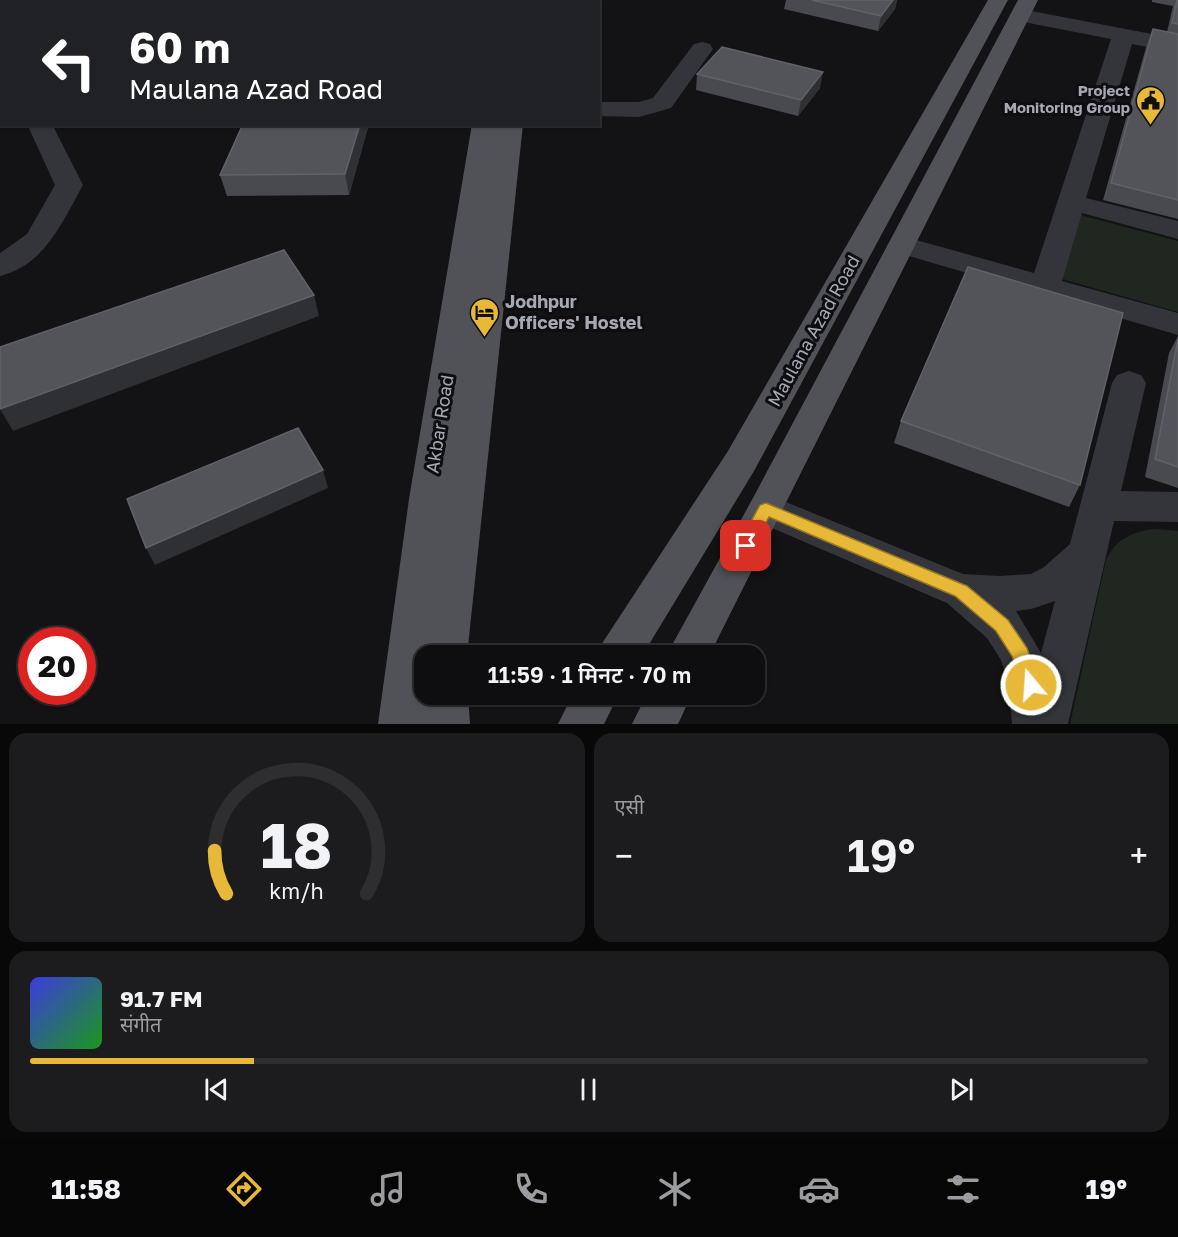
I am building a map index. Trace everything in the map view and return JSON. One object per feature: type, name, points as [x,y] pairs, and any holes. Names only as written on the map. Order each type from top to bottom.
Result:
[{"type":"main road","name":"Maulana Azad Road","points":[[693,645],[902,245],[1016,5]]},
{"type":"main road","name":"Maulana Azad Road","points":[[625,645],[741,461],[1016,5]]},
{"type":"main road","name":"Akbar Road","points":[[401,724],[423,537],[485,126]]},
{"type":"main road","name":"Akbar Road","points":[[445,645],[510,126]]},
{"type":"main road","points":[[446,705],[447,724]]},
{"type":"main road","points":[[580,724],[591,705]]},
{"type":"main road","points":[[656,724],[665,705]]},
{"type":"street","points":[[1016,5],[1124,35],[1178,46]]},
{"type":"street","points":[[1045,285],[1124,35]]},
{"type":"street","points":[[600,109],[643,109],[662,103],[702,49]]},
{"type":"street","points":[[0,267],[38,240],[69,185],[40,126]]},
{"type":"street","points":[[1071,202],[1178,230]]},
{"type":"street","points":[[902,245],[1178,324]]},
{"type":"street","points":[[1045,724],[1129,383]]},
{"type":"street","points":[[1099,506],[1178,507]]},
{"type":"street","points":[[766,509],[961,591],[1002,625],[1020,653],[1031,685],[1034,724]]},
{"type":"street","points":[[961,591],[1008,595],[1046,589],[1070,572],[1087,552]]},
{"type":"shaded area","points":[[1080,215],[1178,241],[1178,312],[1062,279]]},
{"type":"shaded area","points":[[1155,529],[1178,531],[1178,724],[1070,724],[1106,560],[1115,546],[1126,537]]},
{"type":"building","points":[[812,0],[893,0],[881,16]]},
{"type":"building","points":[[1178,0],[1178,24],[1172,23]]},
{"type":"building","name":"Project Monitoring Group","points":[[1153,29],[1178,34],[1178,200],[1111,183]]},
{"type":"building","points":[[722,47],[823,72],[801,100],[697,74]]},
{"type":"building","points":[[242,126],[359,126],[345,174],[220,175]]},
{"type":"building","points":[[284,250],[314,295],[0,409],[0,347]]},
{"type":"building","points":[[968,267],[1123,313],[1080,485],[901,421]]},
{"type":"building","points":[[1178,339],[1178,467],[1155,459]]},
{"type":"building","points":[[298,428],[323,470],[146,548],[127,499]]},
{"type":"place","name":"Project Monitoring Group","points":[[1151,126]]},
{"type":"place","name":"Jodhpur Officers' Hostel","points":[[484,338]]},
{"type":"route","points":[[746,546],[766,509],[961,591],[1002,625],[1020,653],[1031,685]]}]
